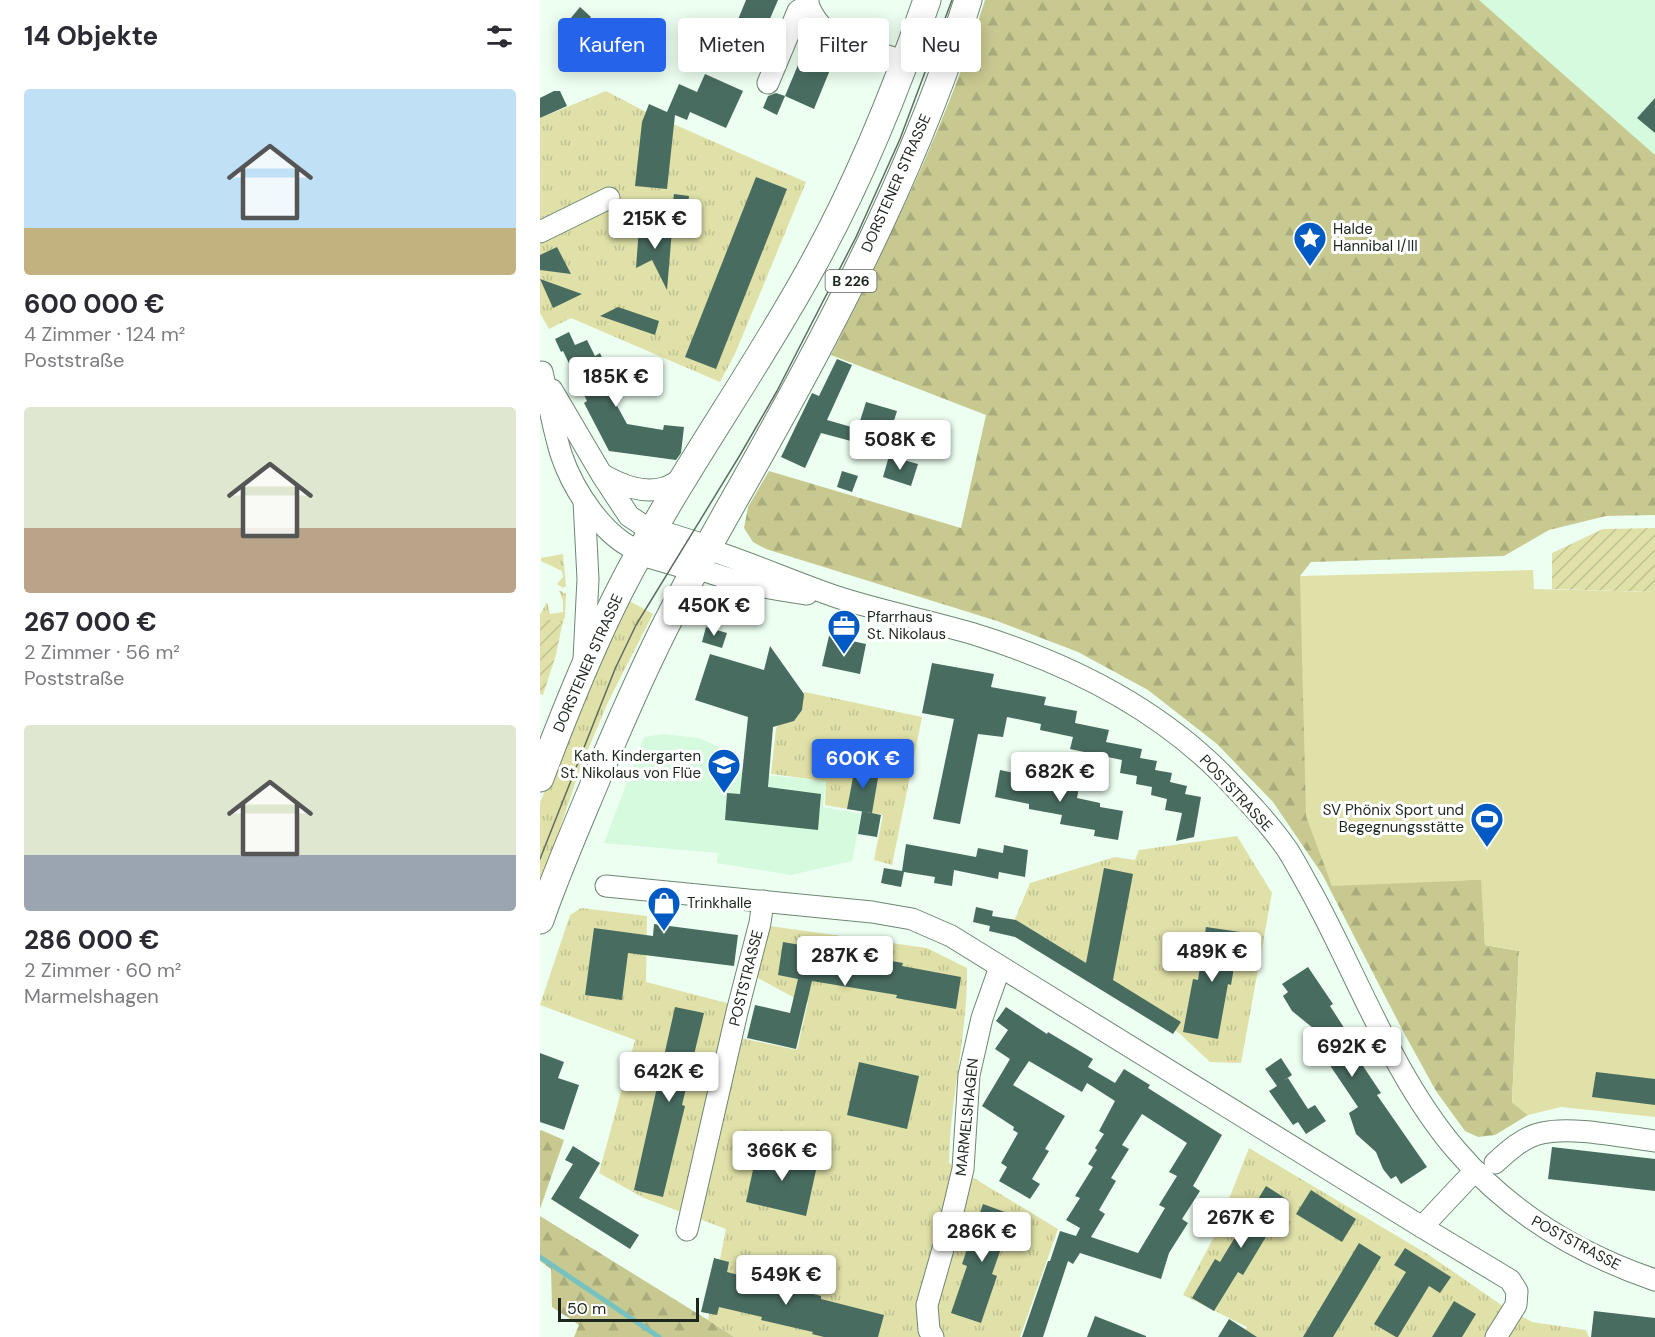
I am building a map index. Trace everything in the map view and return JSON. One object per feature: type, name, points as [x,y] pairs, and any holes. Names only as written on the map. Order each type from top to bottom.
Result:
[{"type":"main road","name":"DORSTENER STRASSE","points":[[921,18],[927,0]]},
{"type":"main road","name":"DORSTENER STRASSE","points":[[540,920],[551,887],[629,700],[670,615],[807,368],[908,159],[953,47],[968,0]]},
{"type":"main road","name":"DORSTENER STRASSE","points":[[540,778],[584,666],[621,588],[814,262],[865,160],[902,72]]},
{"type":"main road","points":[[648,542],[702,559]]},
{"type":"street","points":[[768,83],[798,11],[808,2],[814,17],[825,30],[901,61]]},
{"type":"street","points":[[540,232],[609,198]]},
{"type":"street","points":[[541,371],[602,475],[648,542],[630,548],[617,540],[584,501],[562,455],[541,371]]},
{"type":"street","points":[[602,475],[631,488],[643,489],[663,488],[686,477]]},
{"type":"street","points":[[584,501],[588,579],[584,666]]},
{"type":"street","name":"POSTSTRASSE","points":[[702,559],[735,582],[838,597],[1016,648],[1087,678],[1177,733],[1220,772],[1287,850],[1326,918],[1419,1098],[1455,1149],[1486,1168],[1523,1214],[1552,1233],[1619,1268],[1655,1280]]},
{"type":"street","points":[[606,886],[872,912],[912,919],[951,936],[1510,1280],[1517,1291],[1516,1305],[1496,1337]]},
{"type":"street","name":"POSTSTRASSE","points":[[687,1230],[760,923],[763,901]]},
{"type":"street","name":"MARMELSHAGEN","points":[[933,1337],[928,1330],[927,1305],[963,1169],[968,1086],[979,1029],[1000,967]]},
{"type":"street","points":[[1422,1227],[1468,1178],[1486,1168],[1515,1146],[1541,1133],[1567,1131],[1655,1141]]},
{"type":"shaded area","points":[[1479,0],[1655,0],[1655,155],[1520,37]]},
{"type":"shaded area","name":"Kath. Kindergarten St. Nikolaus von Flüe","points":[[664,734],[698,738],[740,756],[739,772],[826,781],[823,807],[861,814],[852,861],[791,875],[717,863],[718,853],[604,843],[644,737]]},
{"type":"green space","points":[[985,0],[1479,0],[1655,155],[1655,515],[1606,516],[1549,530],[1504,556],[1311,562],[1300,576],[1482,880],[1485,945],[1519,951],[1512,1102],[1528,1115],[1495,1135],[1478,1137],[1465,1131],[1436,1091],[1322,874],[1273,802],[1217,744],[1148,690],[1078,652],[997,621],[766,549],[753,542],[744,528],[748,507],[769,471],[961,528],[986,415],[831,355],[916,181],[960,72],[981,72],[981,18],[979,18]]},
{"type":"green space","points":[[606,91],[646,112],[806,182],[735,354],[720,382],[571,318],[549,329],[540,313],[540,118]]},
{"type":"green space","points":[[1655,528],[1655,592],[1552,589],[1552,553],[1603,529]]},
{"type":"green space","points":[[563,554],[566,586],[563,588],[557,584],[563,577],[562,571],[541,561],[541,558]]},
{"type":"green space","name":"SV Phönix Sport und Begegnungsstätte","points":[[1533,570],[1534,589],[1655,592],[1655,1117],[1561,1107],[1528,1115],[1512,1102],[1519,951],[1485,945],[1481,880],[1332,886],[1306,816],[1300,576]]},
{"type":"green space","points":[[559,590],[566,594],[565,617],[562,625],[540,615],[547,602],[550,614],[563,612],[563,601]]},
{"type":"green space","points":[[626,599],[653,614],[609,700],[581,766],[543,878],[540,877],[540,803]]},
{"type":"green space","points":[[540,615],[562,625],[556,655],[543,695],[540,694]]},
{"type":"green space","points":[[805,692],[922,717],[892,865],[874,860],[883,815],[825,805],[826,781],[771,774],[776,728]]},
{"type":"green space","points":[[1237,836],[1272,893],[1241,1063],[1210,1062],[1179,1033],[1012,926],[1030,883],[1115,857],[1135,860],[1139,850]]},
{"type":"green space","points":[[581,908],[647,916],[646,982],[727,1003],[741,1038],[797,1050],[808,1002],[793,997],[756,977],[770,926],[927,948],[967,968],[965,1017],[952,1114],[949,1163],[1058,1229],[1020,1337],[734,1337],[708,1320],[726,1229],[644,1198],[599,1173],[635,1040],[540,1005],[570,915]]},
{"type":"green space","points":[[540,1131],[564,1140],[540,1209]]},
{"type":"green space","points":[[1249,1148],[1429,1255],[1500,1304],[1532,1322],[1586,1330],[1589,1337],[1241,1337],[1247,1327],[1183,1295],[1214,1237]]},
{"type":"green space","points":[[540,1216],[734,1337],[574,1337],[579,1325],[552,1307],[551,1269],[540,1261]]},
{"type":"building","points":[[746,0],[778,0],[770,18],[739,18]]},
{"type":"building","points":[[580,7],[591,17],[590,18],[571,18]]},
{"type":"building","points":[[798,65],[798,72],[829,72],[814,109],[785,96]]},
{"type":"building","points":[[705,74],[743,91],[726,128],[690,112],[687,120],[675,115],[667,189],[635,186],[642,122],[649,104],[667,112],[679,84],[697,92]]},
{"type":"building","points":[[554,91],[560,91],[567,106],[540,118],[540,98]]},
{"type":"building","points":[[776,93],[785,96],[777,115],[763,108],[768,96]]},
{"type":"building","points":[[1655,98],[1655,133],[1637,118]]},
{"type":"building","points":[[756,177],[787,189],[716,369],[685,357]]},
{"type":"building","points":[[674,194],[689,196],[685,229],[669,228]]},
{"type":"building","points":[[639,227],[672,230],[667,290],[652,260],[636,268]]},
{"type":"building","points":[[557,247],[571,274],[540,270],[540,255]]},
{"type":"building","points":[[540,279],[582,294],[553,308]]},
{"type":"building","points":[[618,307],[659,321],[655,335],[600,316]]},
{"type":"building","points":[[569,332],[575,345],[587,340],[595,356],[600,353],[616,388],[609,391],[627,424],[663,430],[664,425],[684,427],[681,453],[676,460],[609,451],[584,403],[587,401],[563,351],[561,352],[555,339]]},
{"type":"building","points":[[837,359],[852,365],[827,420],[855,428],[851,441],[821,433],[805,468],[781,457],[812,393],[819,396]]},
{"type":"building","points":[[866,402],[897,411],[891,430],[860,421]]},
{"type":"building","points":[[889,456],[918,464],[911,486],[883,477]]},
{"type":"building","points":[[842,471],[858,476],[852,492],[837,487]]},
{"type":"building","points":[[706,627],[727,633],[722,648],[702,642]]},
{"type":"building","name":"Pfarrhaus St. Nikolaus","points":[[829,636],[866,644],[860,674],[822,666]]},
{"type":"building","points":[[770,646],[804,694],[802,710],[794,721],[773,727],[768,787],[821,794],[818,830],[725,820],[727,793],[740,794],[748,717],[695,700],[710,654],[764,670]]},
{"type":"building","points":[[932,663],[994,674],[991,687],[1046,697],[1044,705],[1077,711],[1075,723],[1109,730],[1106,742],[1142,749],[1140,758],[1157,761],[1155,770],[1172,773],[1170,782],[1187,786],[1185,794],[1201,797],[1194,837],[1176,841],[1182,813],[1165,810],[1167,799],[1151,795],[1152,787],[1136,784],[1137,776],[1120,773],[1122,760],[1070,749],[1073,737],[1040,730],[1041,724],[1007,717],[1003,737],[978,734],[960,824],[933,819],[954,719],[922,713]]},
{"type":"building","points":[[855,767],[879,772],[872,813],[847,809]]},
{"type":"building","points":[[1000,770],[1079,787],[1077,798],[1100,803],[1100,807],[1123,811],[1118,840],[1094,836],[1095,830],[1060,824],[1062,815],[1029,809],[1029,804],[995,797]]},
{"type":"building","points":[[862,811],[881,815],[877,837],[858,834]]},
{"type":"building","points":[[906,844],[976,857],[978,848],[1003,853],[1004,845],[1028,850],[1025,877],[999,872],[998,879],[954,870],[952,886],[934,883],[935,877],[904,872],[901,887],[881,883],[884,868],[902,871]]},
{"type":"building","points":[[1104,868],[1133,874],[1113,980],[1181,1022],[1173,1034],[1015,937],[989,931],[990,926],[973,922],[976,907],[993,911],[992,916],[1016,920],[1086,963]]},
{"type":"building","points":[[654,924],[738,935],[734,966],[628,953],[622,1000],[585,995],[594,928],[653,936]]},
{"type":"building","points":[[1206,927],[1240,932],[1231,985],[1228,984],[1218,1039],[1183,1032],[1193,979],[1198,980]]},
{"type":"building","points":[[783,942],[903,963],[902,966],[961,977],[956,1009],[896,998],[897,995],[812,981],[796,1049],[747,1038],[755,1005],[790,1013],[798,979],[778,975]]},
{"type":"building","points":[[1308,967],[1333,1004],[1330,1006],[1354,1043],[1349,1045],[1381,1093],[1377,1095],[1427,1167],[1401,1184],[1396,1176],[1391,1179],[1383,1169],[1376,1152],[1356,1134],[1349,1113],[1358,1107],[1325,1058],[1309,1045],[1305,1033],[1313,1028],[1292,1011],[1283,996],[1288,992],[1282,984]]},
{"type":"building","points":[[675,1007],[704,1013],[663,1197],[634,1190]]},
{"type":"building","points":[[1006,1007],[1047,1034],[1048,1032],[1093,1059],[1088,1067],[1115,1083],[1124,1069],[1150,1085],[1148,1088],[1222,1135],[1193,1186],[1200,1191],[1182,1219],[1188,1223],[1169,1253],[1161,1279],[1080,1253],[1073,1264],[1068,1261],[1043,1337],[1022,1337],[1060,1231],[1076,1236],[1080,1228],[1066,1220],[1080,1198],[1075,1196],[1093,1167],[1088,1164],[1104,1134],[1099,1131],[1115,1101],[1087,1083],[1082,1092],[1029,1061],[1013,1085],[1065,1116],[1045,1149],[1049,1151],[1032,1179],[1040,1184],[1030,1199],[999,1181],[1007,1167],[1001,1163],[1018,1133],[1013,1130],[1014,1127],[982,1106],[1010,1059],[995,1049],[1008,1030],[996,1021]],"holes":[[[1142,1114],[1187,1143],[1169,1172],[1177,1176],[1159,1205],[1165,1208],[1138,1253],[1091,1237],[1105,1214],[1099,1210],[1116,1181],[1111,1178],[1129,1149],[1122,1145]]]},
{"type":"building","points":[[540,1053],[564,1062],[558,1078],[579,1085],[564,1130],[540,1122]]},
{"type":"building","points":[[1281,1058],[1292,1075],[1283,1081],[1288,1078],[1308,1109],[1315,1105],[1326,1121],[1306,1134],[1298,1122],[1293,1125],[1269,1091],[1277,1086],[1265,1069]]},
{"type":"building","points":[[859,1062],[919,1076],[907,1129],[847,1115]]},
{"type":"building","points":[[1596,1072],[1655,1079],[1655,1105],[1592,1097]]},
{"type":"building","points":[[573,1146],[600,1163],[579,1198],[639,1235],[630,1249],[551,1199],[573,1164],[565,1160]]},
{"type":"building","points":[[758,1147],[818,1161],[806,1216],[746,1202]]},
{"type":"building","points":[[1552,1147],[1655,1159],[1655,1191],[1548,1179]]},
{"type":"building","points":[[1266,1186],[1288,1200],[1243,1275],[1238,1272],[1214,1311],[1192,1298],[1215,1259],[1220,1262]]},
{"type":"building","points":[[1311,1190],[1356,1219],[1342,1242],[1296,1214]]},
{"type":"building","points":[[983,1204],[1013,1215],[992,1274],[997,1276],[981,1323],[951,1313],[967,1266],[962,1264]]},
{"type":"building","points":[[1359,1243],[1381,1257],[1359,1294],[1333,1337],[1303,1337]]},
{"type":"building","points":[[1405,1248],[1451,1277],[1440,1293],[1429,1286],[1396,1337],[1374,1324],[1406,1272],[1394,1265]]},
{"type":"building","points":[[714,1258],[729,1262],[727,1272],[884,1315],[878,1337],[824,1337],[812,1334],[813,1332],[761,1320],[762,1317],[719,1307],[717,1315],[701,1312]]},
{"type":"building","points":[[1454,1301],[1476,1314],[1462,1337],[1432,1337]]},
{"type":"building","points":[[1594,1311],[1655,1318],[1655,1337],[1591,1337]]},
{"type":"building","points":[[1095,1316],[1146,1336],[1146,1337],[1087,1337]]},
{"type":"building","points":[[1229,1319],[1257,1337],[1218,1337]]},
{"type":"waterway","points":[[540,1257],[659,1337]]},
{"type":"tram line","points":[[540,859],[615,669],[636,625],[777,391],[856,237],[900,139],[952,0]]},
{"type":"place","name":"Halde Hannibal I/III","points":[[1310,267]]},
{"type":"place","name":"Pfarrhaus St. Nikolaus","points":[[844,655]]},
{"type":"place","name":"Kath. Kindergarten St. Nikolaus von Flüe","points":[[724,794]]},
{"type":"place","name":"SV Phönix Sport und Begegnungsstätte","points":[[1487,848]]},
{"type":"place","name":"Trinkhalle","points":[[664,932]]}]
